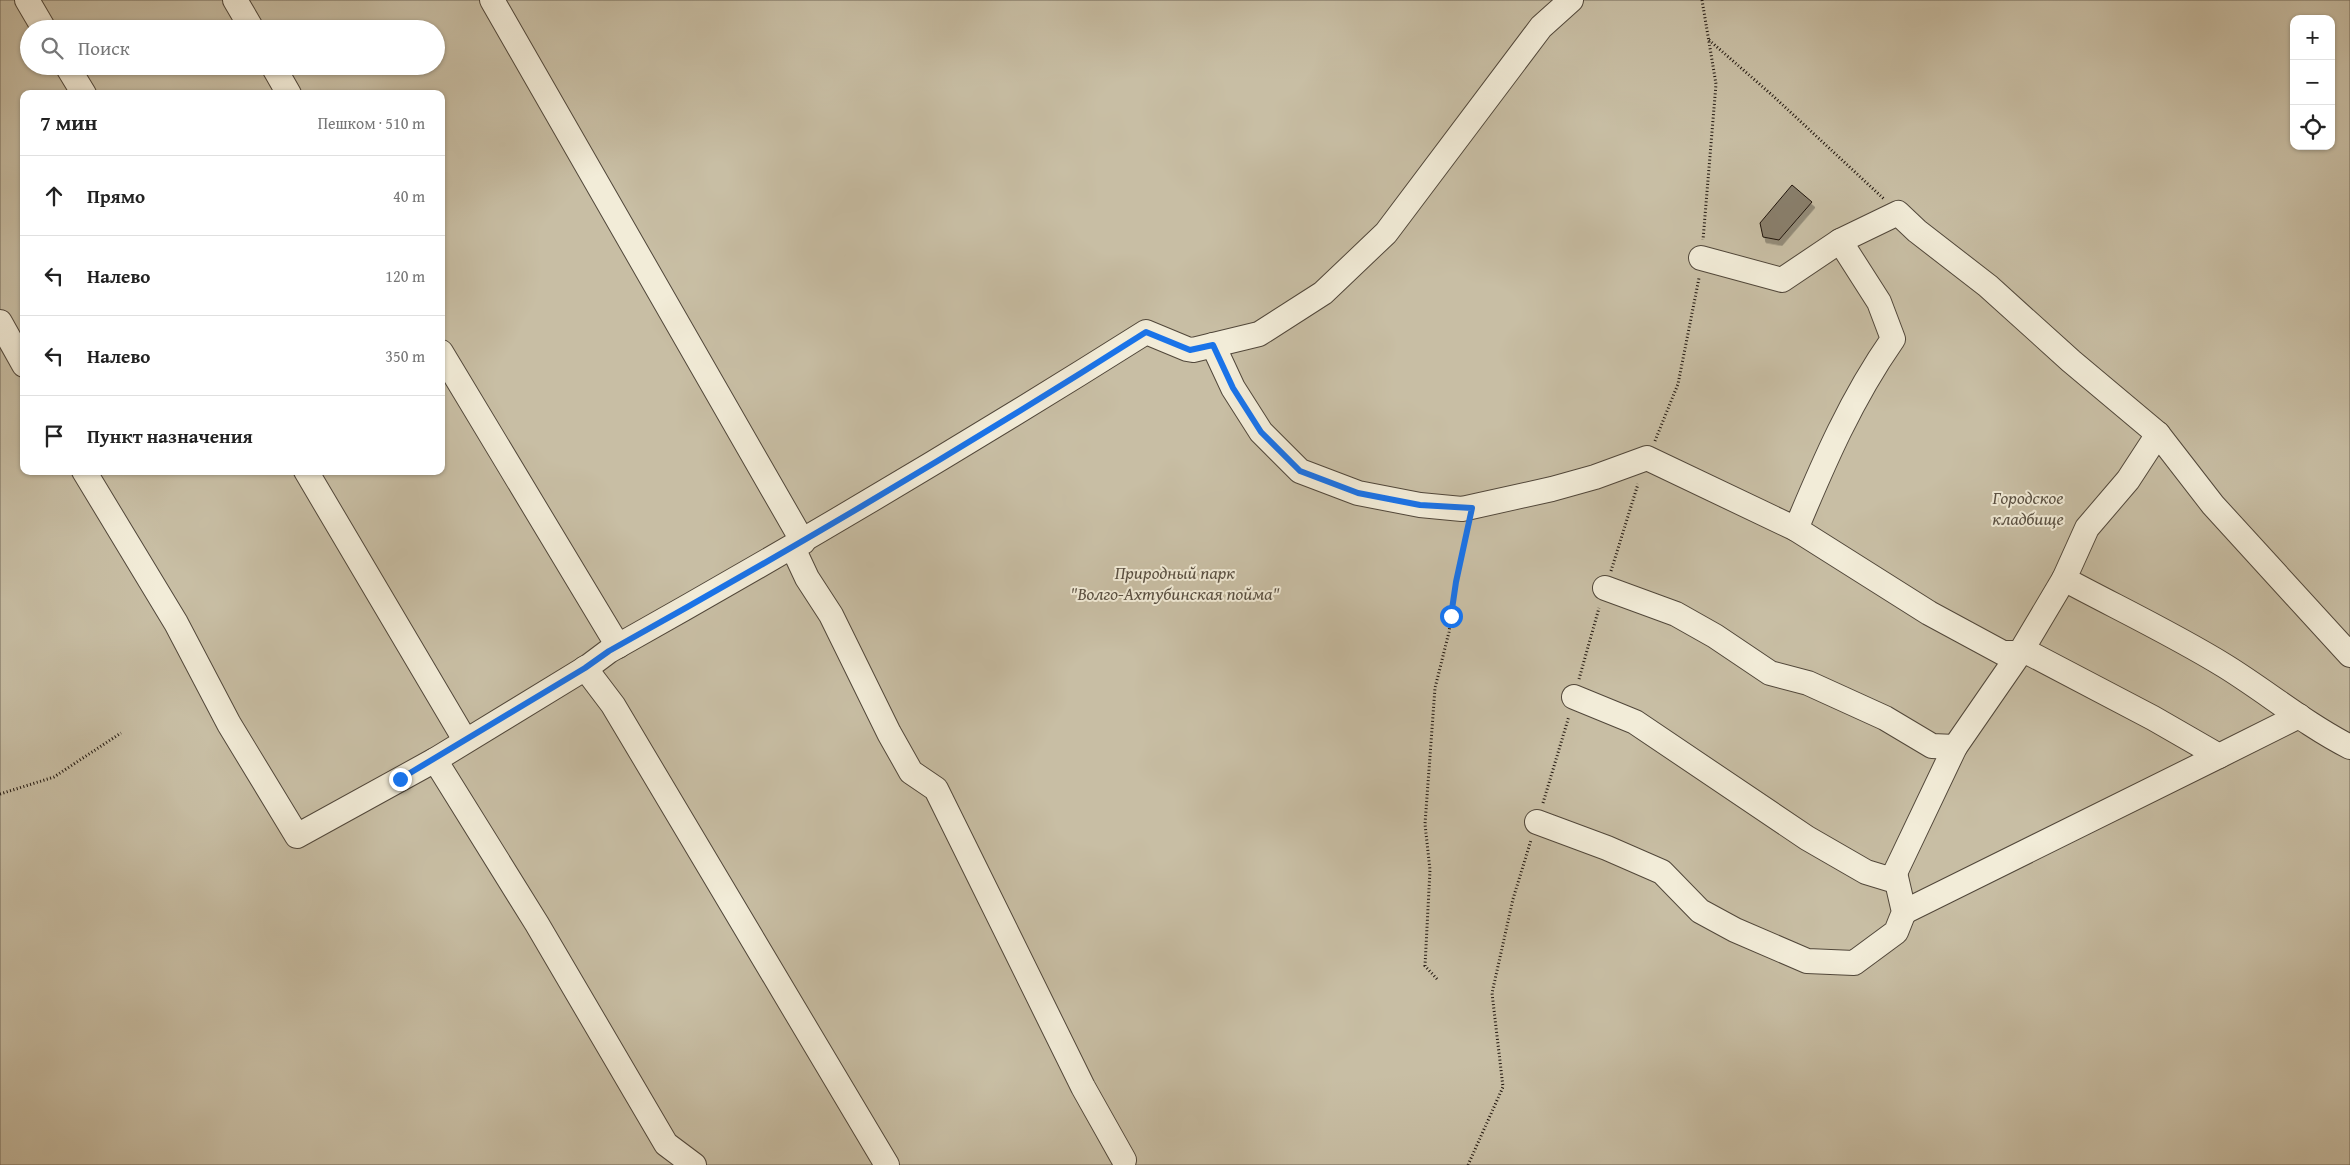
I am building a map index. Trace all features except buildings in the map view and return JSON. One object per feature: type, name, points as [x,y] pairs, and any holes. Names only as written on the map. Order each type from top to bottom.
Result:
[{"type":"street","points":[[27,0],[39,20]]},
{"type":"street","points":[[235,0],[247,20]]},
{"type":"street","points":[[492,0],[798,545],[807,578],[831,615],[889,733],[911,772],[936,789],[1083,1087],[1124,1160]]},
{"type":"street","points":[[86,475],[176,623],[229,724],[297,836],[435,760],[618,646],[798,545],[1008,419],[1146,332],[1190,350],[1213,345],[1259,334],[1323,293],[1386,233],[1541,27],[1571,0]]},
{"type":"street","points":[[72,75],[82,90]]},
{"type":"street","points":[[278,75],[287,90]]},
{"type":"street","points":[[1701,258],[1782,280],[1840,241],[1898,213],[1917,231],[1988,286],[2071,361],[2158,434],[2213,505],[2350,656]]},
{"type":"street","points":[[1796,529],[1840,427],[1866,377],[1892,339],[1878,302],[1840,241]]},
{"type":"street","points":[[0,322],[20,358]]},
{"type":"street","points":[[1213,345],[1233,388],[1261,432],[1300,471],[1358,493],[1420,505],[1472,508],[1569,484],[1647,458],[1796,529],[1929,613],[2003,653],[2029,653],[2153,718],[2218,756]]},
{"type":"street","points":[[445,359],[618,646]]},
{"type":"street","points":[[1574,697],[1635,722],[1807,838],[1866,872],[1889,879],[1895,873],[1955,746],[2020,653],[2064,579],[2087,528],[2128,480],[2158,434]]},
{"type":"street","points":[[308,475],[465,740]]},
{"type":"street","points":[[2064,579],[2226,666],[2299,716],[2350,747]]},
{"type":"street","points":[[1605,588],[1676,614],[1715,636],[1770,673],[1808,683],[1885,718],[1932,746],[1955,746]]},
{"type":"street","points":[[585,668],[613,705],[886,1165]]},
{"type":"street","points":[[1904,912],[2299,716]]},
{"type":"street","points":[[435,760],[537,924],[666,1144],[694,1165]]},
{"type":"street","points":[[1537,822],[1607,848],[1662,872],[1700,911],[1735,930],[1807,961],[1854,963],[1896,932],[1904,912],[1895,873]]},
{"type":"path","points":[[1709,40],[1772,95],[1898,213]]},
{"type":"path","points":[[1437,979],[1425,966],[1430,870],[1425,824],[1435,688],[1449,632],[1456,582],[1472,508]]},
{"type":"path","points":[[0,794],[54,777],[121,733]]},
{"type":"green space","name":"Природный парк \"Волго-Ахтубинская пойма\"","points":[[0,0],[2350,0],[2350,1165],[0,1165]]},
{"type":"route","points":[[400,779],[435,760],[457,744],[585,668],[609,651],[793,548],[899,485],[1146,332],[1190,350],[1213,345],[1233,388],[1261,432],[1300,471],[1358,493],[1420,505],[1462,509],[1472,508],[1456,582],[1451,616]]},
{"type":"park label","name":"Городское кладбище","points":[[2028,507]]}]
